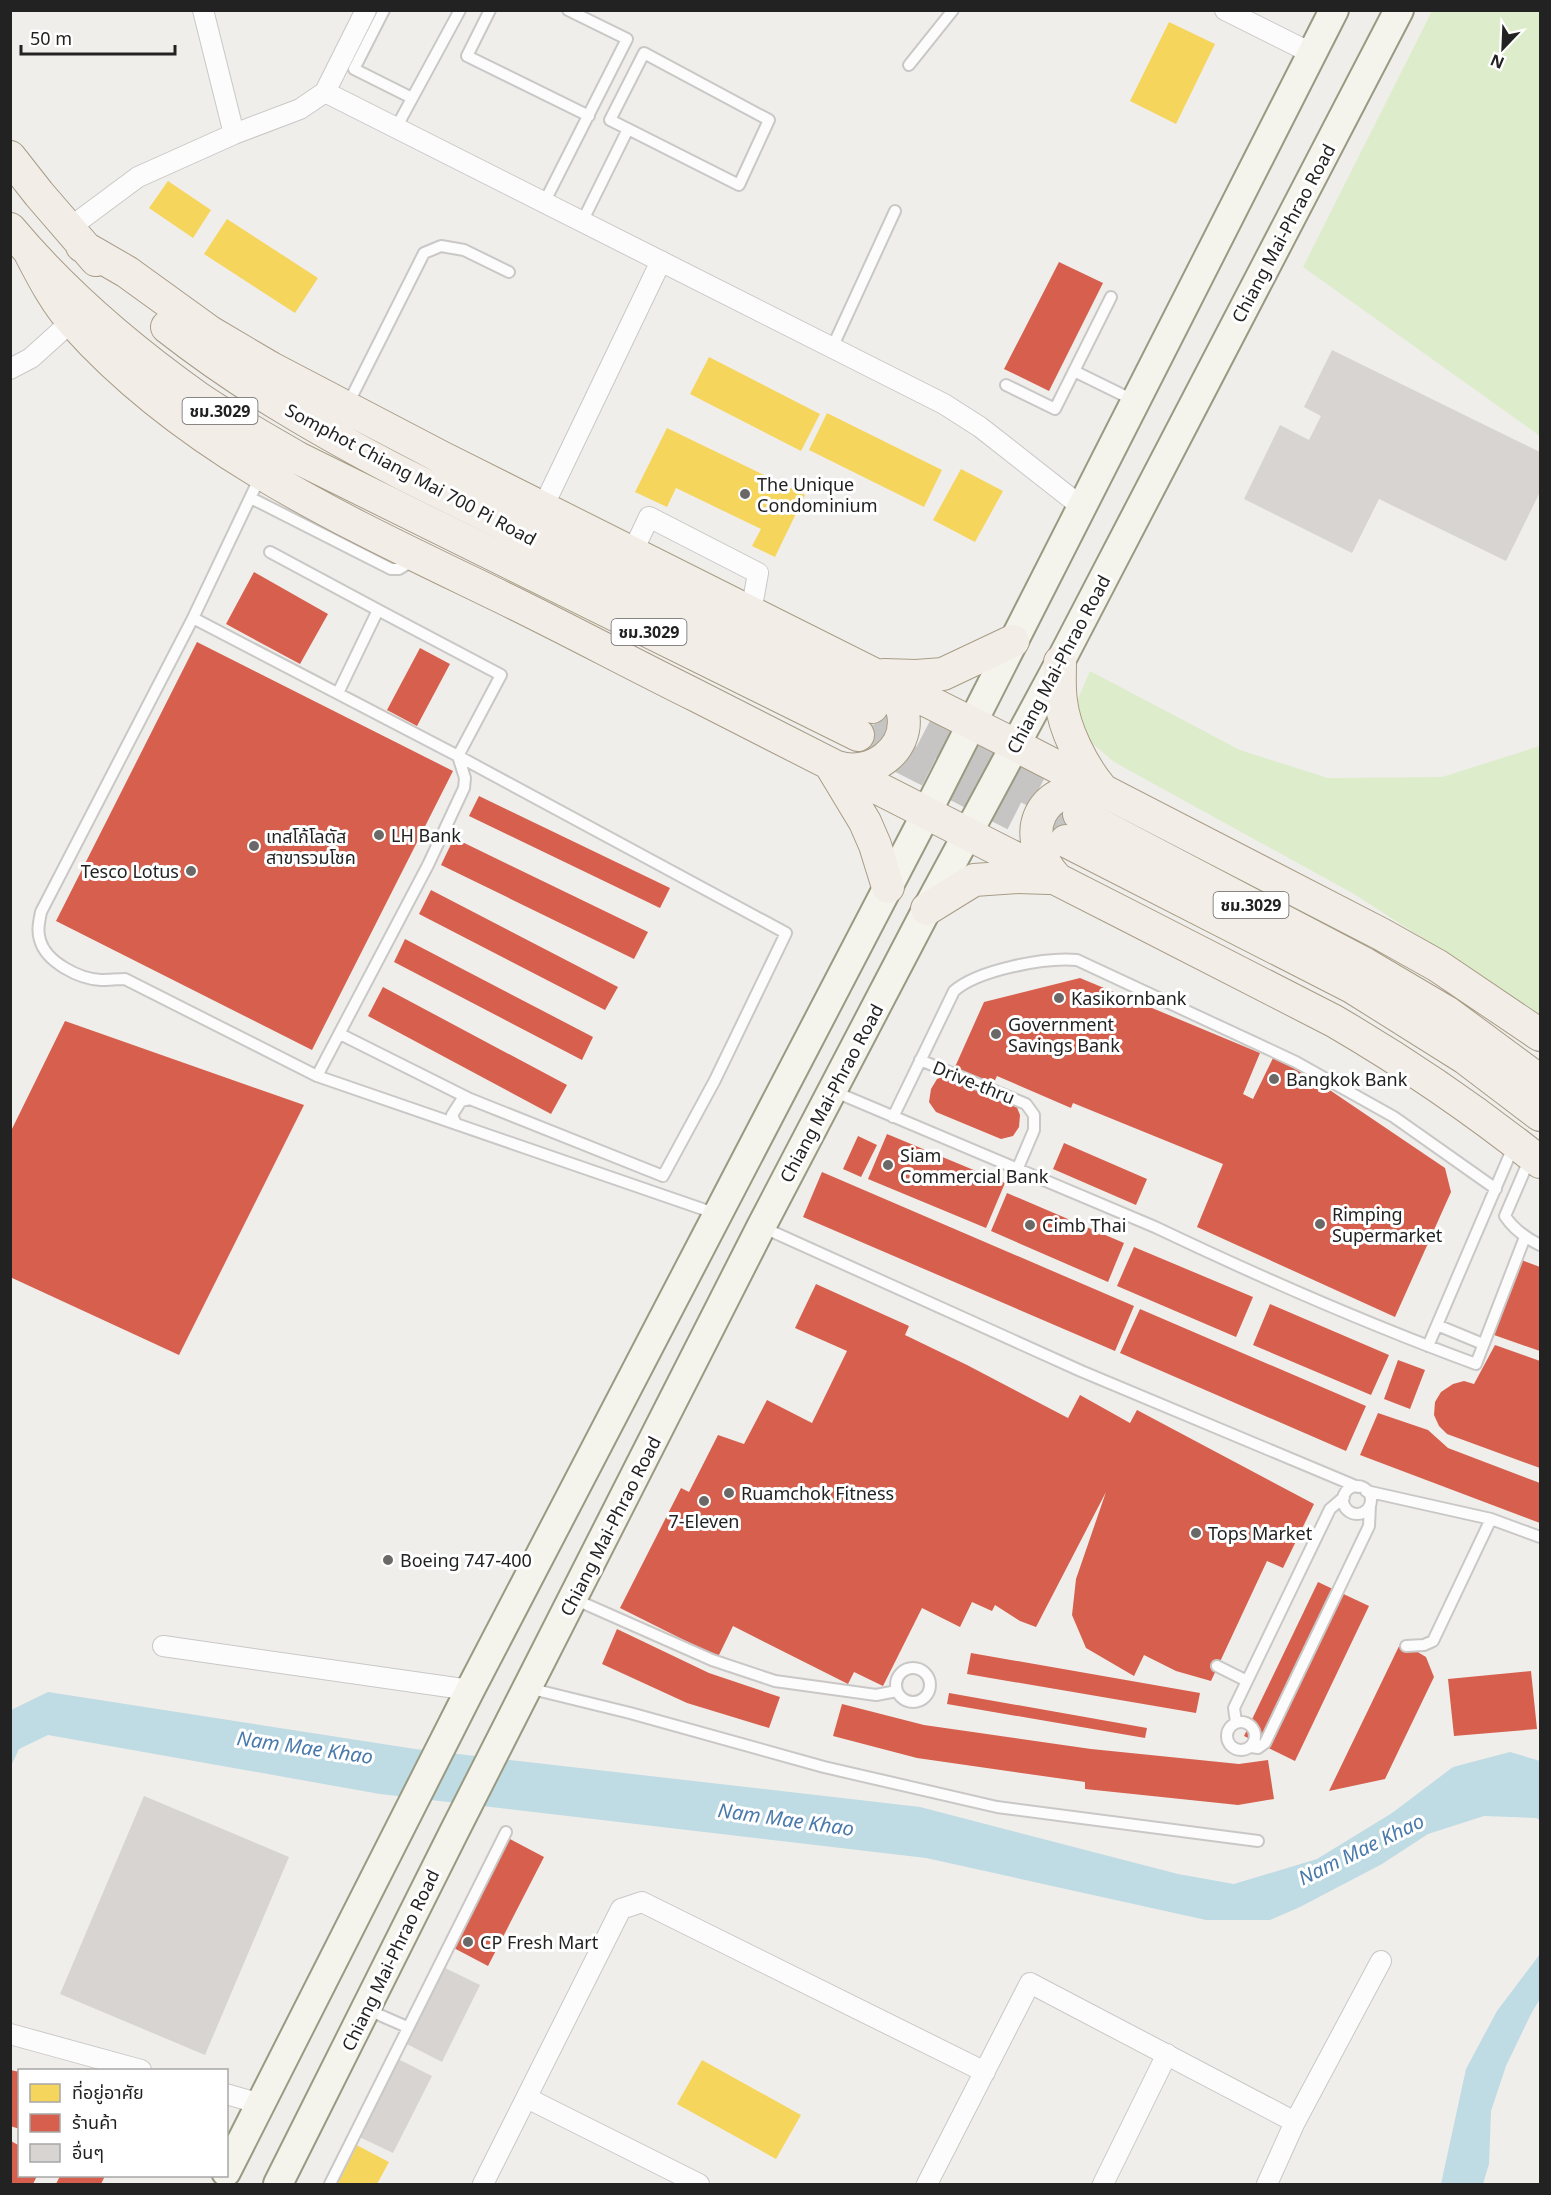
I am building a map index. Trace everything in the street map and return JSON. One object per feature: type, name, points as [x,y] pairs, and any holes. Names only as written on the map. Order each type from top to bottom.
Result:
[{"type":"main road","points":[[228,2170],[465,1701],[926,814],[1334,10]]},
{"type":"main road","name":"Chiang Mai-Phrao Road","points":[[278,2184],[454,1832],[832,1091],[1060,662],[1400,10]]},
{"type":"main road","name":"Somphot Chiang Mai 700 Pi Road","points":[[10,157],[75,237],[144,308],[193,347],[259,393],[328,435],[403,474],[872,707]]},
{"type":"main road","points":[[75,237],[210,332],[271,368],[632,553],[1015,745],[1400,945],[1438,966],[1540,1035]]},
{"type":"main road","points":[[17,245],[72,321],[125,375],[203,436],[256,486],[419,557],[503,597],[1344,1027],[1395,1057],[1529,1153]]},
{"type":"main road","name":"Somphot Chiang Mai 700 Pi Road","points":[[17,245],[156,366],[197,397],[249,430],[298,458],[858,735]]},
{"type":"main road","points":[[878,675],[943,674],[1013,641]]},
{"type":"main road","points":[[1060,662],[1061,702],[1072,737],[1087,771],[1101,789]]},
{"type":"main road","points":[[830,764],[845,769],[868,768],[889,756],[898,744],[903,729],[903,714],[898,699],[878,675]]},
{"type":"main road","points":[[830,764],[865,822],[888,887]]},
{"type":"main road","points":[[1056,878],[1045,866],[1038,852],[1035,836],[1038,821],[1045,807],[1070,789],[1086,787],[1101,789]]},
{"type":"main road","name":"ชม.3029","points":[[1540,1081],[1448,1013],[1365,964],[1072,828],[1352,987],[1465,1058],[1540,1115]]},
{"type":"main road","points":[[927,909],[974,880],[1017,877],[1056,878]]},
{"type":"street","points":[[203,10],[234,134]]},
{"type":"street","points":[[75,237],[138,177],[234,134],[300,109],[325,92],[366,10]]},
{"type":"street","points":[[1225,10],[1311,53]]},
{"type":"street","points":[[325,92],[944,404],[971,421],[1082,507]]},
{"type":"street","points":[[543,507],[661,261]]},
{"type":"street","points":[[10,369],[31,357],[72,321]]},
{"type":"street","points":[[163,1646],[465,1701]]},
{"type":"street","points":[[483,2184],[621,1909],[642,1902],[985,2072]]},
{"type":"street","points":[[1267,2184],[1294,2122],[1381,1961]]},
{"type":"street","points":[[927,2184],[1030,1983],[1294,2122]]},
{"type":"street","points":[[10,2034],[137,2069]]},
{"type":"street","points":[[1103,2184],[1167,2055]]},
{"type":"street","points":[[228,2095],[261,2104]]},
{"type":"street","points":[[527,2098],[699,2184]]},
{"type":"lane","points":[[384,10],[354,69],[412,98]]},
{"type":"lane","points":[[396,128],[460,10]]},
{"type":"lane","points":[[490,10],[467,56],[589,116]]},
{"type":"lane","points":[[544,203],[627,39],[568,10]]},
{"type":"lane","points":[[909,65],[953,10]]},
{"type":"lane","points":[[644,53],[769,120],[739,185],[628,129],[610,120],[644,53]]},
{"type":"lane","points":[[582,222],[628,129]]},
{"type":"lane","points":[[832,348],[895,211]]},
{"type":"lane","points":[[346,408],[424,253],[441,246],[464,250],[509,272]]},
{"type":"lane","points":[[1006,385],[1055,409],[1111,297]]},
{"type":"lane","points":[[1074,371],[1135,401]]},
{"type":"lane","points":[[256,486],[193,618],[41,912],[39,938],[42,947],[50,958],[75,972],[101,980],[125,979],[317,1076],[717,1214]]},
{"type":"lane","points":[[270,552],[501,675],[458,756],[465,778],[464,788],[428,865],[317,1076]]},
{"type":"lane","points":[[338,693],[378,610]]},
{"type":"lane","points":[[193,618],[458,756],[786,933],[720,1069],[663,1176],[470,1099],[340,1034]]},
{"type":"lane","points":[[894,1117],[954,991],[976,978],[1021,965],[1059,958],[1077,960],[1296,1062],[1394,1117],[1496,1189]]},
{"type":"lane","name":"Drive-thru","points":[[921,1060],[1026,1104],[1034,1115],[1034,1130],[1017,1170]]},
{"type":"lane","points":[[832,1091],[1155,1227],[1214,1255],[1428,1346],[1476,1364],[1525,1237]]},
{"type":"lane","points":[[456,1124],[452,1115],[460,1101],[470,1099]]},
{"type":"lane","points":[[1428,1346],[1496,1189],[1529,1153]]},
{"type":"lane","points":[[1505,1216],[1529,1153]]},
{"type":"lane","points":[[1487,1208],[1505,1216],[1510,1224],[1525,1237],[1540,1245]]},
{"type":"lane","points":[[762,1227],[1081,1371],[1362,1489],[1491,1519],[1540,1537]]},
{"type":"lane","points":[[1437,1326],[1483,1344]]},
{"type":"lane","points":[[1236,1722],[1234,1708],[1330,1509],[1350,1489],[1362,1489],[1370,1496],[1369,1526],[1265,1743],[1258,1748],[1238,1750],[1230,1745],[1227,1732],[1236,1722],[1246,1722],[1253,1728],[1255,1737],[1251,1747]]},
{"type":"lane","points":[[1344,1497],[1345,1507],[1353,1514],[1364,1512],[1370,1505]]},
{"type":"lane","points":[[1406,1646],[1424,1645],[1433,1641],[1491,1519]]},
{"type":"lane","points":[[574,1599],[712,1660],[775,1681],[876,1695],[897,1691]]},
{"type":"lane","points":[[1217,1666],[1247,1681]]},
{"type":"lane","points":[[528,1688],[630,1713],[824,1767],[997,1807],[1258,1840]]},
{"type":"lane","points":[[330,2184],[506,1832]]},
{"type":"lane","points":[[366,2009],[407,2028]]},
{"type":"green space","points":[[1432,11],[1540,11],[1540,436],[1303,267]]},
{"type":"green space","points":[[1090,671],[1240,750],[1328,778],[1442,777],[1540,746],[1540,1014],[1354,894],[1114,762],[1085,737],[1074,708]]},
{"type":"water","name":"Nam Mae Khao","points":[[48,1692],[415,1749],[920,1807],[1178,1874],[1234,1884],[1317,1859],[1392,1813],[1453,1767],[1510,1752],[1540,1761],[1540,1820],[1484,1816],[1428,1834],[1382,1864],[1270,1920],[1206,1920],[926,1858],[380,1794],[48,1735],[19,1749],[11,1766],[11,1710]]},
{"type":"water","points":[[1540,1954],[1540,1999],[1506,2066],[1491,2111],[1489,2164],[1483,2184],[1441,2184],[1466,2069],[1497,2011]]},
{"type":"building: ที่อยู่อาศัย","points":[[1169,22],[1215,44],[1176,124],[1130,101]]},
{"type":"building: ที่อยู่อาศัย","points":[[168,181],[211,210],[193,238],[149,208]]},
{"type":"building: ที่อยู่อาศัย","points":[[227,219],[318,278],[295,313],[204,254]]},
{"type":"building: ที่อยู่อาศัย","points":[[709,357],[820,414],[801,451],[690,394]]},
{"type":"building: ที่อยู่อาศัย","points":[[827,413],[942,470],[924,507],[809,450]]},
{"type":"building: ที่อยู่อาศัย","name":"The Unique Condominium","points":[[667,428],[805,495],[775,557],[752,546],[761,529],[676,488],[667,507],[635,492]]},
{"type":"building: ที่อยู่อาศัย","points":[[961,469],[1003,491],[975,542],[933,520]]},
{"type":"building: ที่อยู่อาศัย","points":[[702,2060],[801,2115],[776,2159],[677,2104]]},
{"type":"building: ที่อยู่อาศัย","points":[[347,2140],[389,2162],[377,2184],[325,2184]]},
{"type":"building: ร้านค้า","points":[[1059,262],[1103,283],[1049,391],[1004,369]]},
{"type":"building: ร้านค้า","points":[[254,572],[328,614],[300,664],[226,624]]},
{"type":"building: ร้านค้า","name":"เทสโก้โลตัส สาขารวมโชค","points":[[197,642],[453,771],[312,1050],[56,921]]},
{"type":"building: ร้านค้า","points":[[420,648],[450,664],[417,726],[387,710]]},
{"type":"building: ร้านค้า","points":[[479,796],[670,888],[660,908],[469,816]]},
{"type":"building: ร้านค้า","points":[[454,838],[648,932],[634,959],[441,865]]},
{"type":"building: ร้านค้า","points":[[431,890],[618,987],[605,1010],[419,914]]},
{"type":"building: ร้านค้า","points":[[405,939],[593,1037],[582,1060],[394,962]]},
{"type":"building: ร้านค้า","points":[[1080,978],[1260,1053],[1243,1094],[1253,1099],[1273,1058],[1306,1074],[1445,1168],[1451,1192],[1395,1317],[1197,1227],[1223,1164],[1073,1103],[1071,1108],[997,1076],[993,1084],[955,1067],[984,1002]]},
{"type":"building: ร้านค้า","points":[[383,987],[567,1085],[551,1114],[368,1016]]},
{"type":"building: ร้านค้า","points":[[65,1021],[304,1105],[179,1355],[10,1277],[10,1133]]},
{"type":"building: ร้านค้า","points":[[946,1076],[1016,1105],[1020,1115],[1019,1127],[1013,1136],[1001,1139],[936,1112],[929,1102],[931,1089],[937,1079]]},
{"type":"building: ร้านค้า","points":[[887,1134],[1005,1183],[986,1228],[868,1179]]},
{"type":"building: ร้านค้า","points":[[858,1136],[877,1145],[861,1177],[843,1169]]},
{"type":"building: ร้านค้า","points":[[1064,1143],[1147,1179],[1136,1205],[1053,1169]]},
{"type":"building: ร้านค้า","points":[[822,1172],[1134,1306],[1115,1351],[803,1217]]},
{"type":"building: ร้านค้า","points":[[1007,1193],[1124,1243],[1108,1282],[991,1231]]},
{"type":"building: ร้านค้า","points":[[1134,1247],[1253,1297],[1236,1337],[1117,1286]]},
{"type":"building: ร้านค้า","points":[[1519,1259],[1540,1267],[1540,1351],[1494,1335]]},
{"type":"building: ร้านค้า","points":[[816,1284],[909,1326],[905,1335],[1068,1418],[1080,1395],[1130,1423],[1137,1410],[1314,1504],[1283,1568],[1267,1561],[1211,1681],[1176,1671],[1144,1655],[1134,1676],[1086,1648],[1072,1615],[1076,1579],[1106,1492],[1036,1627],[1020,1621],[995,1605],[992,1611],[972,1602],[960,1627],[922,1608],[883,1686],[854,1672],[848,1684],[733,1626],[718,1657],[620,1608],[681,1488],[689,1492],[718,1435],[744,1444],[767,1400],[812,1423],[847,1351],[795,1328]]},
{"type":"building: ร้านค้า","points":[[1270,1304],[1389,1355],[1371,1395],[1253,1345]]},
{"type":"building: ร้านค้า","points":[[1140,1309],[1366,1406],[1346,1451],[1120,1353]]},
{"type":"building: ร้านค้า","points":[[1495,1345],[1540,1361],[1540,1468],[1447,1434],[1439,1426],[1434,1415],[1435,1402],[1441,1392],[1453,1384],[1464,1381],[1474,1384]]},
{"type":"building: ร้านค้า","points":[[1398,1360],[1425,1370],[1410,1409],[1384,1399]]},
{"type":"building: ร้านค้า","points":[[1378,1413],[1428,1430],[1448,1448],[1540,1483],[1540,1523],[1360,1455]]},
{"type":"building: ร้านค้า","points":[[1318,1582],[1369,1606],[1295,1761],[1244,1736]]},
{"type":"building: ร้านค้า","points":[[617,1629],[709,1673],[780,1697],[769,1728],[687,1703],[602,1664]]},
{"type":"building: ร้านค้า","points":[[1401,1642],[1426,1657],[1434,1677],[1385,1779],[1329,1791]]},
{"type":"building: ร้านค้า","points":[[971,1653],[1200,1693],[1196,1713],[967,1674]]},
{"type":"building: ร้านค้า","points":[[1531,1671],[1537,1729],[1454,1736],[1448,1679]]},
{"type":"building: ร้านค้า","points":[[949,1693],[1147,1728],[1145,1738],[947,1704]]},
{"type":"building: ร้านค้า","points":[[842,1704],[924,1725],[1091,1749],[1239,1764],[1268,1760],[1274,1799],[1238,1805],[1085,1789],[1085,1782],[917,1758],[833,1736]]},
{"type":"building: ร้านค้า","points":[[506,1837],[544,1857],[488,1966],[450,1946]]},
{"type":"building: ร้านค้า","points":[[10,2070],[18,2072],[18,2128],[10,2126]]},
{"type":"building: ร้านค้า","points":[[11,2141],[18,2145],[18,2177],[36,2177],[33,2184],[10,2184]]},
{"type":"building: ร้านค้า","points":[[60,2177],[104,2177],[101,2184],[56,2184]]},
{"type":"building: อื่นๆ","points":[[1332,350],[1540,452],[1540,492],[1506,561],[1379,499],[1352,553],[1244,499],[1280,425],[1309,440],[1321,416],[1304,407]]},
{"type":"building: อื่นๆ","points":[[144,1796],[289,1857],[205,2055],[60,1994]]},
{"type":"building: อื่นๆ","points":[[439,1965],[480,1985],[442,2062],[401,2041]]},
{"type":"building: อื่นๆ","points":[[390,2055],[432,2076],[393,2153],[351,2133]]},
{"type":"tunnel","points":[[881,711],[1074,812]]},
{"type":"tunnel","points":[[858,735],[1060,838]]},
{"type":"place","name":"The Unique Condominium","points":[[745,494]]},
{"type":"place","name":"LH Bank","points":[[379,835]]},
{"type":"place","name":"เทสโก้โลตัส สาขารวมโชค","points":[[254,846]]},
{"type":"place","name":"Tesco Lotus","points":[[191,871]]},
{"type":"place","name":"Kasikornbank","points":[[1059,998]]},
{"type":"place","name":"Government Savings Bank","points":[[996,1034]]},
{"type":"place","name":"Bangkok Bank","points":[[1274,1079]]},
{"type":"place","name":"Siam Commercial Bank","points":[[888,1165]]},
{"type":"place","name":"Rimping Supermarket","points":[[1320,1224]]},
{"type":"place","name":"Cimb Thai","points":[[1030,1225]]},
{"type":"place","name":"Ruamchok Fitness","points":[[729,1493]]},
{"type":"place","name":"7-Eleven","points":[[704,1501]]},
{"type":"place","name":"Tops Market","points":[[1196,1533]]},
{"type":"place","name":"Boeing 747-400","points":[[388,1560]]},
{"type":"place","name":"CP Fresh Mart","points":[[468,1942]]}]
